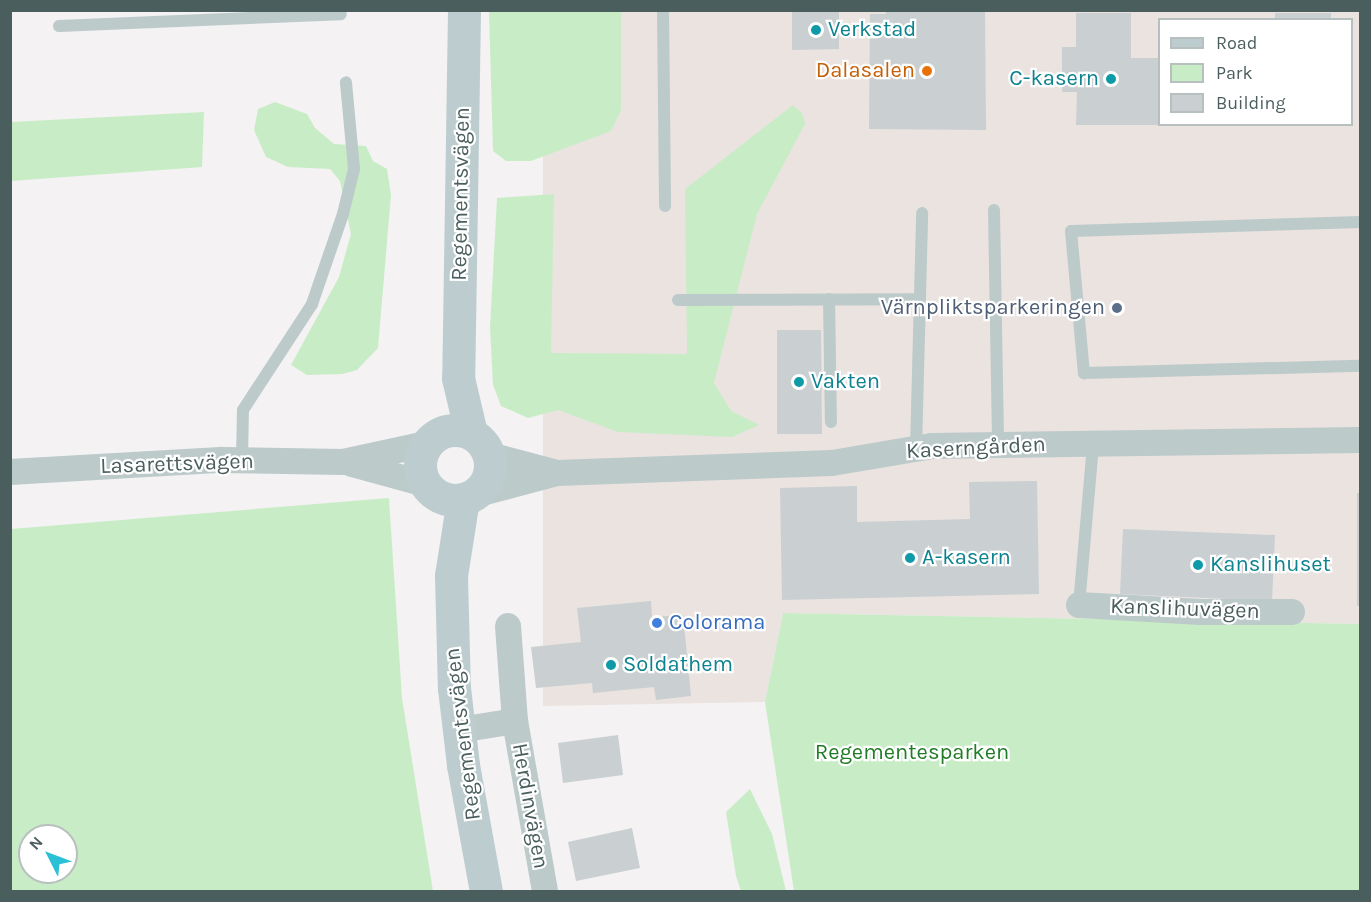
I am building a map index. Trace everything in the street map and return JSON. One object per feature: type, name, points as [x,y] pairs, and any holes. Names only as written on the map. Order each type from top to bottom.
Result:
[{"type":"main road","name":"Regementsvägen","points":[[464,10],[458,378],[480,444]]},
{"type":"main road","name":"Regementsvägen","points":[[430,440],[458,378]]},
{"type":"main road","points":[[453,429],[480,444],[490,470],[485,484],[468,497],[452,500],[428,488],[419,464],[430,440],[453,429]]},
{"type":"main road","name":"Regementsvägen","points":[[428,488],[451,576],[459,730],[486,891]]},
{"type":"main road","name":"Regementsvägen","points":[[451,576],[468,497]]},
{"type":"street","name":"Kaserngården","points":[[468,497],[557,473],[832,463],[916,449],[998,445],[1360,436]]},
{"type":"street","name":"Lasarettsvägen","points":[[10,472],[242,460],[343,462],[430,440]]},
{"type":"street","name":"Kaserngården","points":[[480,444],[557,473]]},
{"type":"street","name":"Lasarettsvägen","points":[[343,462],[428,488]]},
{"type":"street","name":"Kanslihuvägen","points":[[1079,605],[1201,612],[1292,612]]},
{"type":"street","name":"Herdinvägen","points":[[508,626],[515,721],[544,891]]},
{"type":"street","name":"Herdinvägen","points":[[459,730],[515,721]]},
{"type":"lane","points":[[663,10],[665,206]]},
{"type":"lane","points":[[59,26],[341,14]]},
{"type":"lane","points":[[242,460],[243,410],[312,304],[343,214],[354,169],[346,82]]},
{"type":"lane","points":[[994,210],[998,445]]},
{"type":"lane","points":[[916,449],[922,213]]},
{"type":"lane","points":[[1360,222],[1071,231],[1083,373],[1360,366]]},
{"type":"lane","points":[[829,299],[831,422]]},
{"type":"lane","points":[[678,300],[920,299]]},
{"type":"lane","points":[[1079,605],[1093,444]]},
{"type":"shaded area","points":[[543,11],[1360,11],[1360,624],[783,613],[765,702],[543,706]]},
{"type":"green space","points":[[489,11],[621,11],[621,110],[611,131],[531,161],[506,161],[493,151]]},
{"type":"green space","points":[[275,102],[307,114],[315,128],[334,144],[366,146],[373,161],[387,169],[391,195],[378,348],[357,370],[342,374],[307,375],[291,365],[339,277],[351,234],[340,181],[330,169],[288,167],[266,157],[254,130],[258,109]]},
{"type":"green space","points":[[793,105],[802,113],[805,124],[757,214],[714,383],[731,411],[759,425],[732,437],[618,432],[558,410],[528,418],[501,406],[493,385],[490,327],[497,198],[554,194],[551,353],[687,354],[685,189]]},
{"type":"green space","points":[[204,112],[202,167],[11,181],[11,122]]},
{"type":"green space","points":[[389,498],[402,698],[433,891],[11,891],[11,529]]},
{"type":"green space","name":"Regementesparken","points":[[783,613],[1360,624],[1360,891],[794,891],[765,702]]},
{"type":"green space","points":[[750,789],[772,834],[786,891],[741,891],[736,876],[726,812]]},
{"type":"building","name":"Verkstad","points":[[792,10],[839,10],[839,49],[792,50]]},
{"type":"building","name":"Dalasalen","points":[[886,10],[985,10],[986,130],[869,129],[870,14],[886,14]]},
{"type":"building","name":"C-kasern","points":[[1076,13],[1131,13],[1131,58],[1158,58],[1158,125],[1076,125],[1077,92],[1062,92],[1062,47],[1076,47]]},
{"type":"building","points":[[1275,13],[1331,13],[1331,18],[1275,18]]},
{"type":"building","name":"Vakten","points":[[777,330],[821,330],[822,434],[777,434]]},
{"type":"building","name":"A-kasern","points":[[1037,481],[1039,594],[782,600],[780,488],[857,486],[857,522],[970,519],[969,482]]},
{"type":"building","points":[[1357,493],[1360,493],[1360,606],[1357,606]]},
{"type":"building","name":"Kanslihuset","points":[[1123,529],[1275,535],[1272,601],[1120,594]]},
{"type":"building","name":"Soldathem","points":[[651,601],[652,617],[683,615],[691,696],[656,700],[654,687],[593,693],[592,683],[536,688],[531,647],[581,642],[577,608]]},
{"type":"building","points":[[618,735],[623,775],[563,783],[558,743]]},
{"type":"building","points":[[632,828],[640,868],[576,881],[568,842]]},
{"type":"place","name":"Verkstad","points":[[816,30]]},
{"type":"place","name":"Dalasalen","points":[[927,71]]},
{"type":"place","name":"C-kasern","points":[[1111,79]]},
{"type":"place","name":"Värnpliktsparkeringen","points":[[1117,308]]},
{"type":"place","name":"Vakten","points":[[799,382]]},
{"type":"place","name":"A-kasern","points":[[910,558]]},
{"type":"place","name":"Kanslihuset","points":[[1198,565]]},
{"type":"place","name":"Colorama","points":[[657,623]]},
{"type":"place","name":"Soldathem","points":[[611,665]]}]
